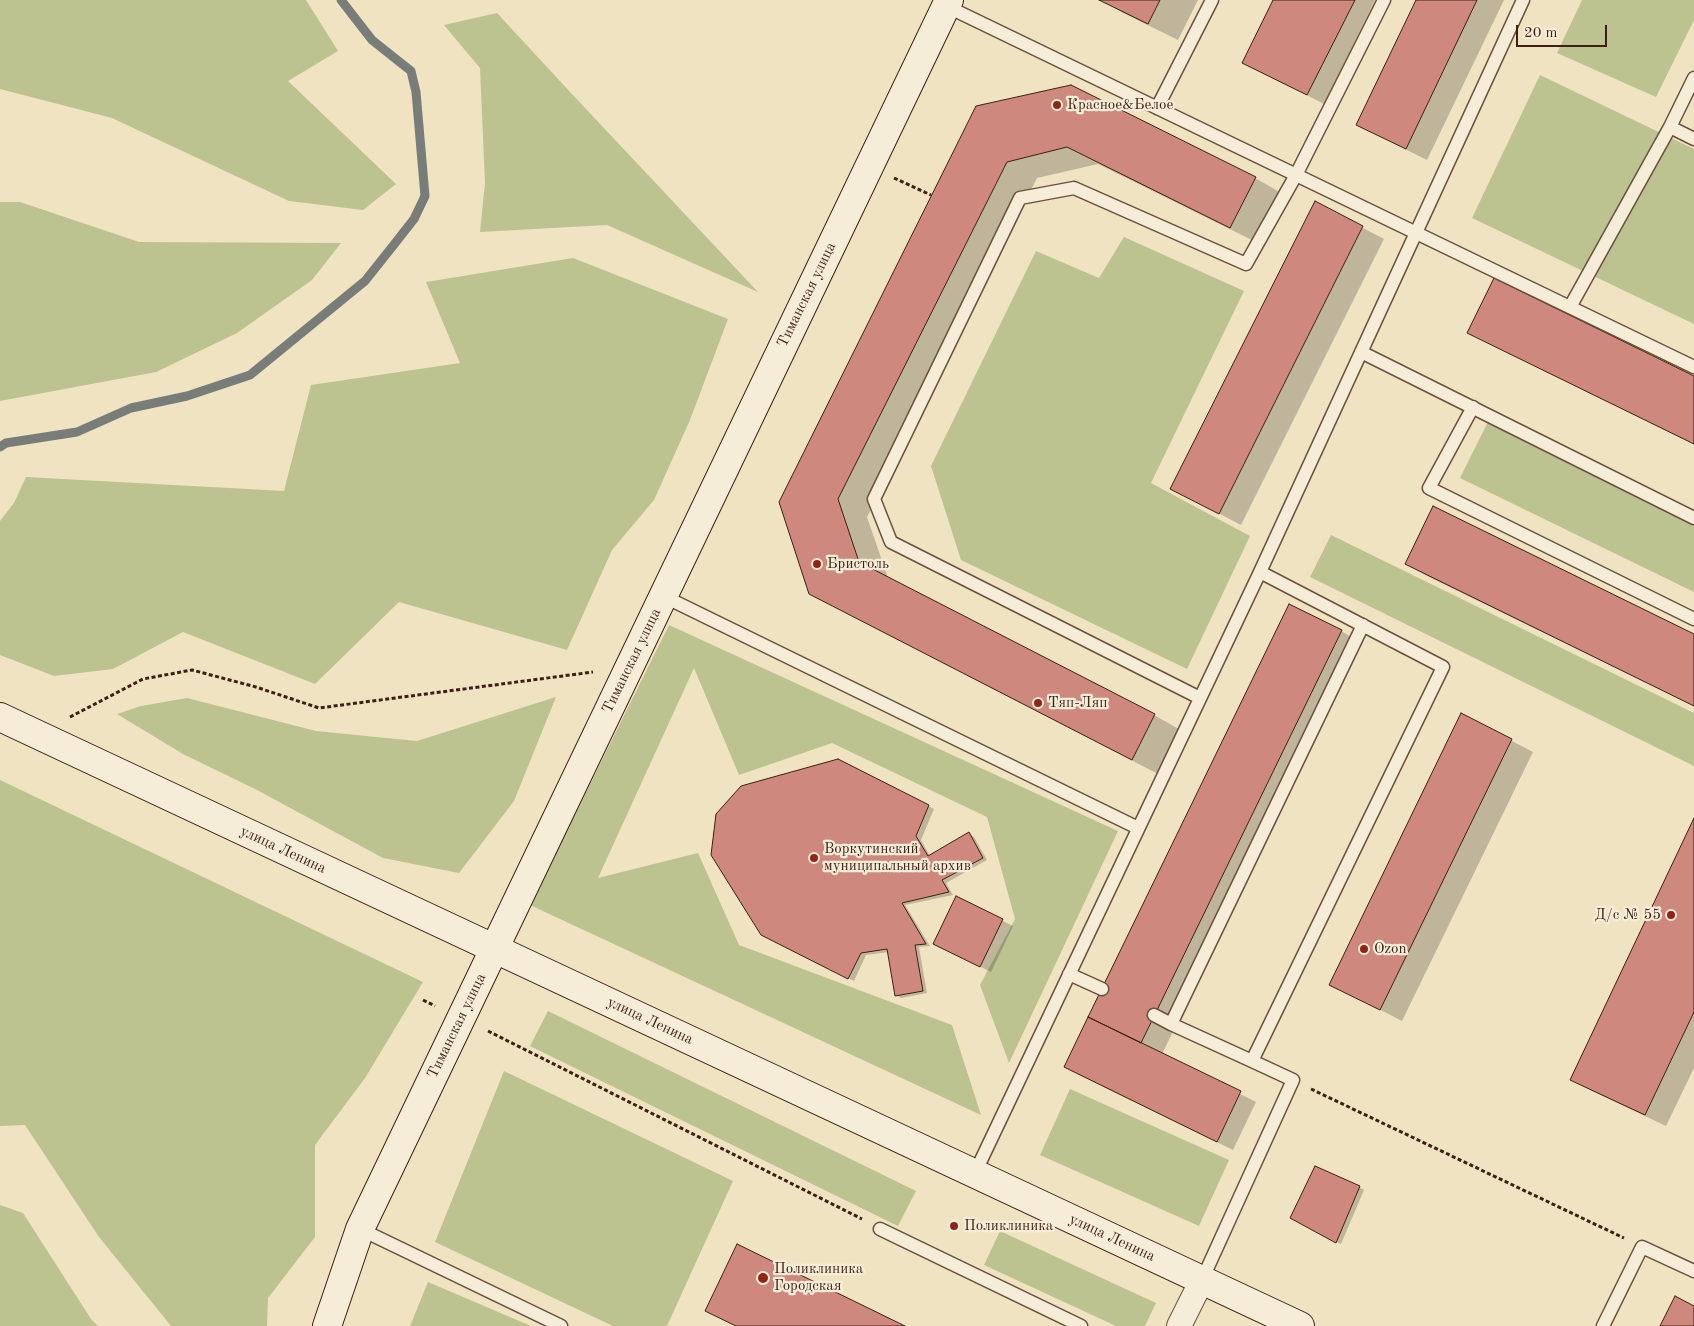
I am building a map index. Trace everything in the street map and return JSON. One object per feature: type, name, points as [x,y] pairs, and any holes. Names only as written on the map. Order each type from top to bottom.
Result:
[{"type":"street","name":"Тиманская улица","points":[[327,1326],[360,1229],[947,3]]},
{"type":"street","name":"улица Ленина","points":[[0,717],[1300,1326]]},
{"type":"street","points":[[1179,1326],[1202,1280]]},
{"type":"lane","points":[[1157,108],[1212,0]]},
{"type":"lane","points":[[1200,698],[891,542],[874,499],[1020,198],[1074,188],[1246,264],[1296,175],[1384,0]]},
{"type":"lane","points":[[974,1173],[1260,572],[1523,0]]},
{"type":"lane","points":[[947,3],[1157,108],[1694,367]]},
{"type":"lane","points":[[1570,307],[1670,127],[1694,78]]},
{"type":"lane","points":[[1670,127],[1694,139]]},
{"type":"lane","points":[[1361,352],[1694,518]]},
{"type":"lane","points":[[1474,407],[1429,488],[1694,620]]},
{"type":"lane","points":[[1252,1061],[1443,667],[1260,572]]},
{"type":"lane","points":[[663,596],[1138,828]]},
{"type":"lane","points":[[1171,1024],[1363,625]]},
{"type":"lane","points":[[1069,974],[1102,989]]},
{"type":"lane","points":[[1154,1015],[1293,1080],[1202,1280]]},
{"type":"lane","points":[[360,1229],[561,1326]]},
{"type":"lane","points":[[880,1229],[1081,1326]]},
{"type":"lane","points":[[1603,1326],[1642,1247],[1694,1271]]},
{"type":"path","points":[[869,166],[931,196]]},
{"type":"path","points":[[37,734],[143,679],[192,670],[319,708],[629,668]]},
{"type":"path","points":[[424,1000],[880,1229]]},
{"type":"path","points":[[1293,1080],[1642,1247]]},
{"type":"green space","points":[[0,0],[306,0],[338,51],[288,81],[396,184],[363,210],[289,201],[112,118],[0,89]]},
{"type":"green space","points":[[1582,0],[1694,0],[1694,20],[1656,97],[1557,53]]},
{"type":"green space","points":[[497,13],[758,292],[607,225],[480,232],[485,183],[480,68],[444,25]]},
{"type":"green space","points":[[1540,75],[1694,149],[1694,324],[1472,218]]},
{"type":"green space","points":[[0,202],[20,202],[139,242],[341,243],[312,280],[237,333],[156,372],[0,401]]},
{"type":"green space","points":[[1124,237],[1244,291],[1151,483],[1250,536],[1187,669],[961,560],[931,466],[1036,251],[1099,278]]},
{"type":"green space","points":[[573,258],[728,319],[690,420],[654,500],[612,550],[567,650],[399,602],[315,684],[183,632],[113,669],[54,676],[0,655],[0,521],[14,503],[26,477],[284,491],[311,385],[460,363],[426,282]]},
{"type":"green space","points":[[1489,420],[1694,521],[1694,592],[1460,478]]},
{"type":"green space","points":[[1331,535],[1694,713],[1694,766],[1310,577]]},
{"type":"green space","points":[[669,625],[1118,831],[1009,1063],[980,985],[1015,919],[987,817],[832,743],[739,775],[694,668],[598,878],[698,853],[739,945],[952,1025],[981,1115],[530,905]]},
{"type":"green space","points":[[556,697],[514,801],[459,873],[383,858],[257,790],[183,754],[117,714],[141,706],[187,698],[316,731],[417,741]]},
{"type":"green space","points":[[0,780],[423,982],[365,1078],[315,1145],[315,1237],[268,1298],[267,1326],[171,1326],[99,1237],[25,1125],[0,1126]]},
{"type":"green space","points":[[548,1011],[916,1191],[898,1226],[530,1046]]},
{"type":"green space","points":[[504,1071],[733,1181],[667,1326],[613,1326],[435,1242]]},
{"type":"green space","points":[[1070,1089],[1229,1160],[1199,1226],[1040,1155]]},
{"type":"green space","points":[[0,1205],[23,1213],[91,1319],[98,1326],[0,1326]]},
{"type":"green space","points":[[1000,1231],[1156,1303],[1145,1326],[1116,1326],[984,1265]]},
{"type":"green space","points":[[428,1282],[531,1326],[410,1326]]},
{"type":"building","points":[[1099,0],[1160,0],[1148,24]]},
{"type":"building","points":[[1273,0],[1355,0],[1307,95],[1242,63]]},
{"type":"building","points":[[1416,0],[1477,0],[1406,149],[1356,125]]},
{"type":"building","points":[[1071,85],[1256,177],[1230,228],[1067,147],[1007,162],[838,499],[859,562],[1155,714],[1132,760],[809,594],[779,502],[976,106]]},
{"type":"building","points":[[1315,201],[1363,226],[1219,514],[1170,489]]},
{"type":"building","points":[[1494,278],[1694,376],[1694,444],[1467,333]]},
{"type":"building","points":[[1433,506],[1694,634],[1694,706],[1405,564]]},
{"type":"building","points":[[1289,604],[1342,630],[1141,1043],[1088,1017]]},
{"type":"building","points":[[1461,713],[1512,739],[1380,1010],[1329,985]]},
{"type":"building","points":[[838,759],[929,805],[916,836],[928,856],[969,832],[983,858],[942,880],[949,892],[902,903],[926,944],[915,945],[923,991],[895,996],[887,949],[861,953],[848,979],[761,935],[711,855],[716,814],[741,786]]},
{"type":"building","name":"Д/с № 55","points":[[1694,818],[1694,1012],[1645,1115],[1570,1080]]},
{"type":"building","points":[[956,896],[1003,919],[980,967],[933,944]]},
{"type":"building","points":[[1088,1017],[1241,1091],[1217,1142],[1064,1067]]},
{"type":"building","points":[[1315,1166],[1360,1186],[1336,1243],[1290,1218]]},
{"type":"building","name":"Поликлиника Городская","points":[[737,1244],[905,1326],[736,1326],[705,1311]]},
{"type":"building","points":[[1675,1296],[1694,1306],[1694,1326],[1660,1326]]},
{"type":"waterway","points":[[0,447],[6,443],[77,432],[131,408],[187,396],[250,375],[365,281],[414,219],[425,196],[416,92],[411,71],[372,40],[341,0]]},
{"type":"place","name":"Красное&Белое","points":[[1057,105]]},
{"type":"place","name":"Бристоль","points":[[817,564]]},
{"type":"place","name":"Тяп-Ляп","points":[[1038,703]]},
{"type":"place","name":"Воркутинский муниципальный архив","points":[[814,858]]},
{"type":"place","name":"Д/с № 55","points":[[1671,915]]},
{"type":"place","name":"Ozon","points":[[1364,949]]},
{"type":"place","name":"Поликлиника","points":[[954,1226]]},
{"type":"place","name":"Поликлиника Городская","points":[[763,1278]]}]
